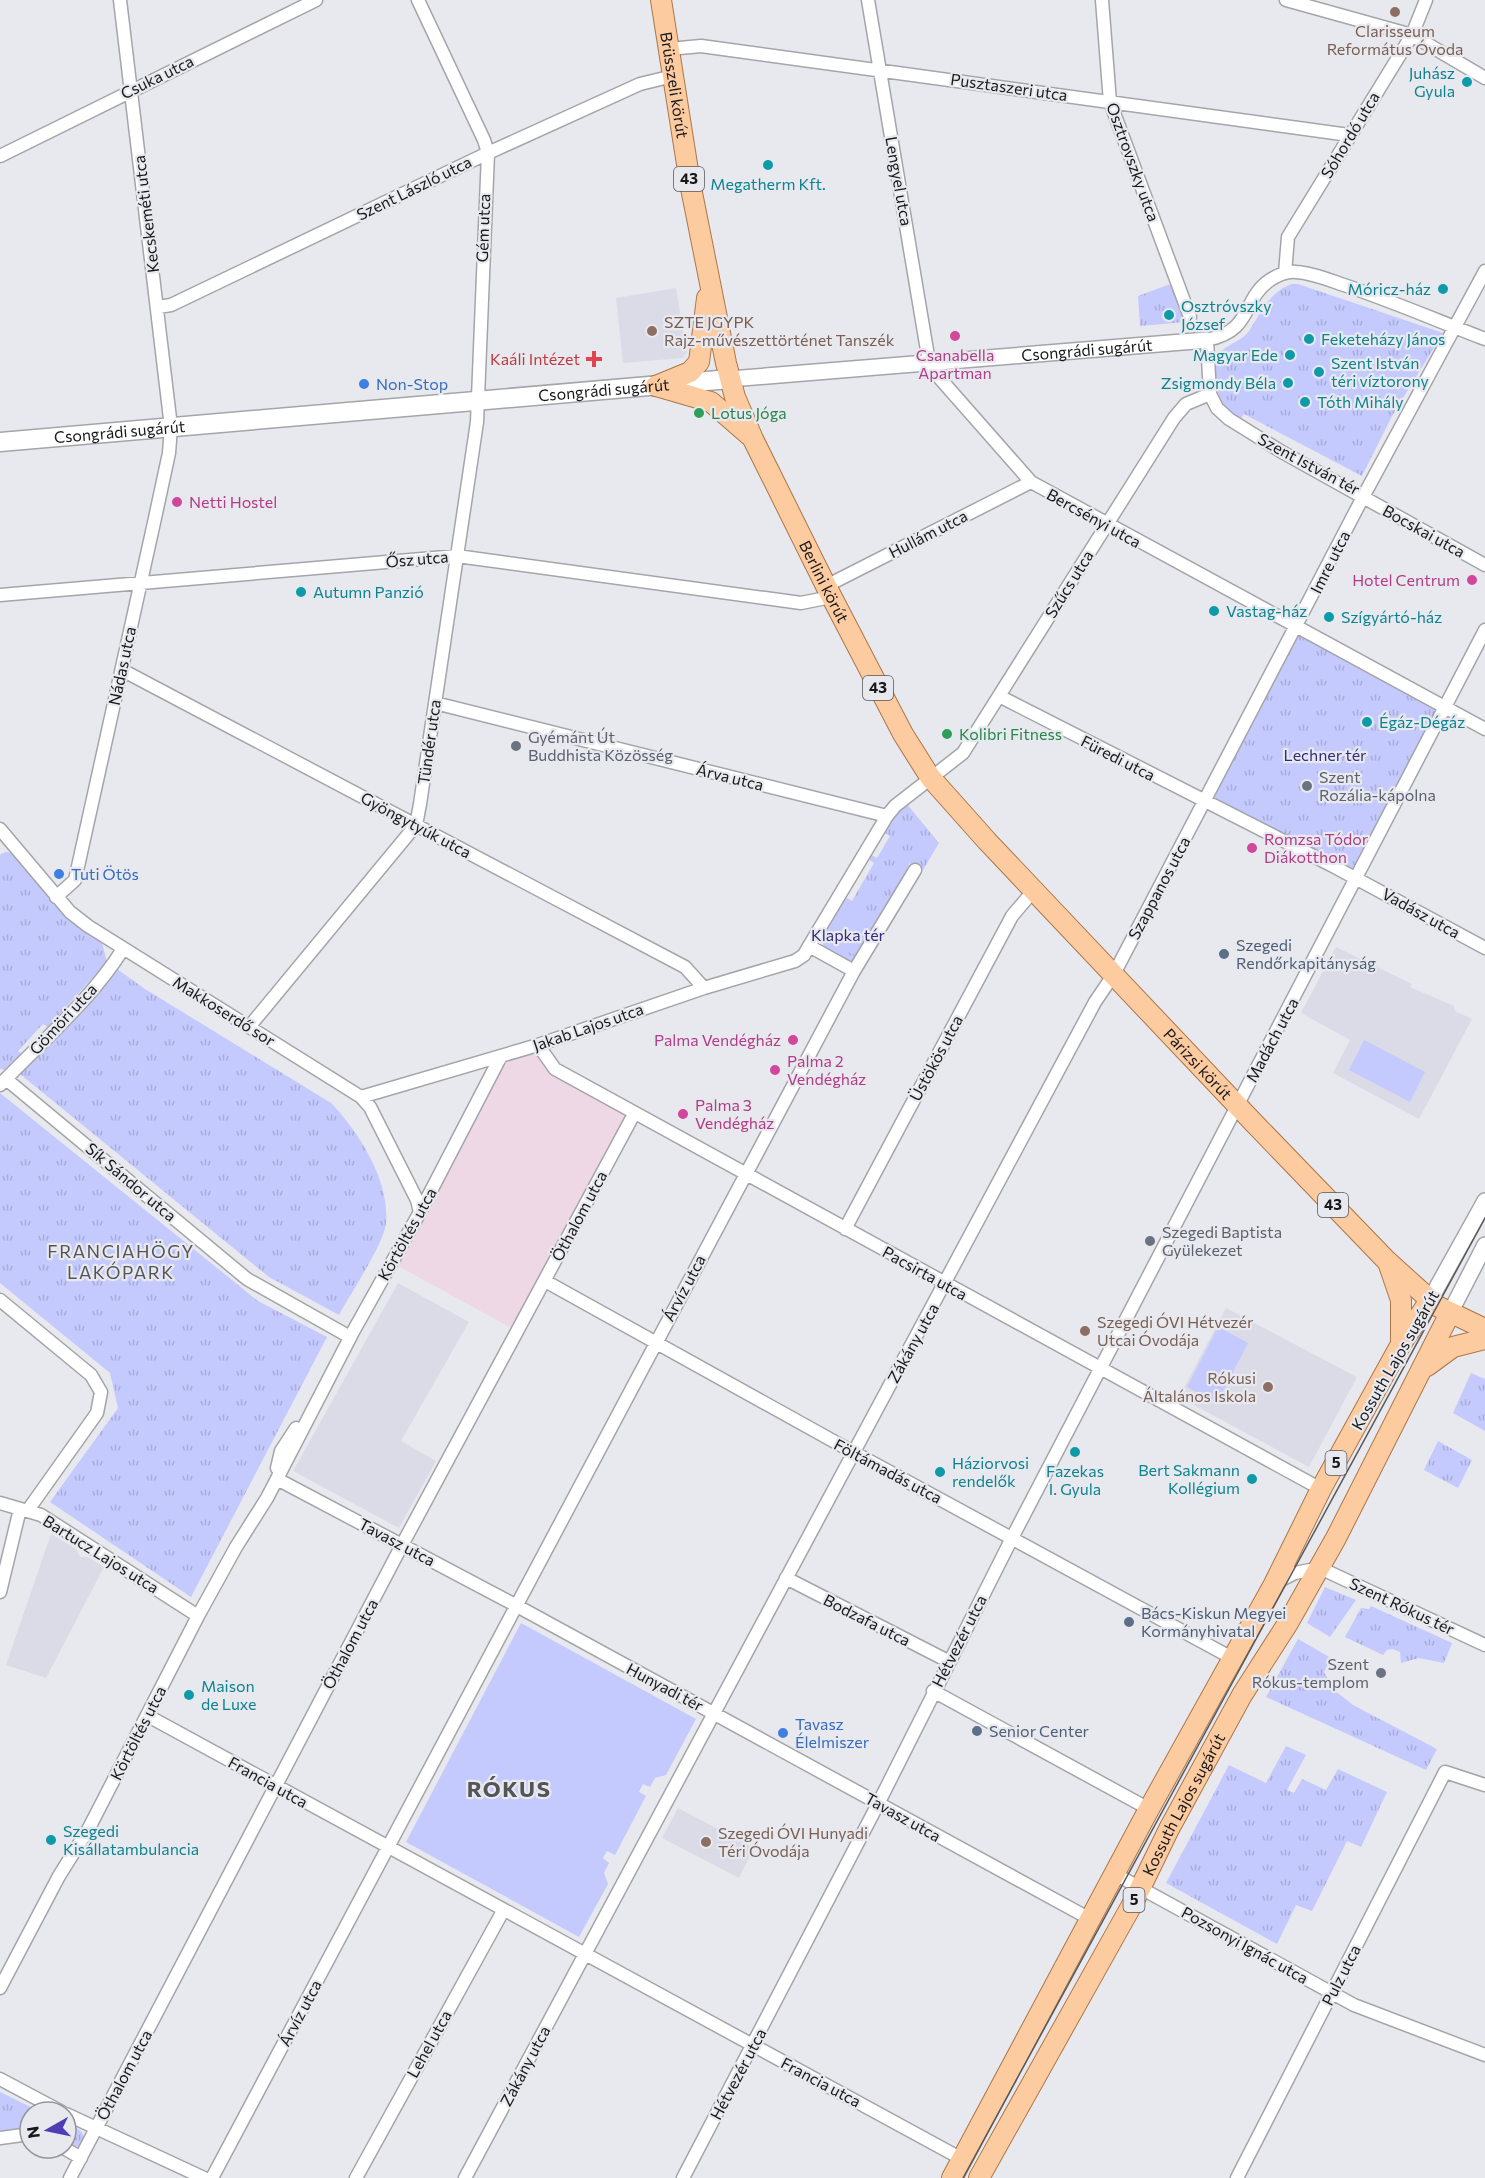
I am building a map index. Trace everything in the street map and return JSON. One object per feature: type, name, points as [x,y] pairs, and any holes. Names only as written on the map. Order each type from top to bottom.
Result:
[{"type":"main road","name":"Brüsszeli körút","points":[[661,0],[690,183],[730,379]]},
{"type":"main road","points":[[656,386],[690,372],[699,362],[709,280]]},
{"type":"main road","name":"Csongrádi sugárút","points":[[0,442],[730,379]]},
{"type":"main road","name":"Berlini körút","points":[[730,379],[753,439],[829,591],[899,726],[930,777]]},
{"type":"main road","points":[[656,386],[711,402],[753,439]]},
{"type":"main road","name":"Párizsi körút","points":[[930,777],[1034,890],[1386,1260],[1430,1300],[1450,1313],[1485,1329]]},
{"type":"main road","points":[[1386,1260],[1401,1300],[1401,1344]]},
{"type":"main road","name":"Kossuth Lajos sugárút","points":[[952,2178],[1092,1920],[1149,1809],[1274,1584],[1321,1490],[1401,1344],[1430,1300]]},
{"type":"main road","name":"Kossuth Lajos sugárút","points":[[986,2176],[1242,1695],[1320,1568],[1450,1313]]},
{"type":"main road","name":"5","points":[[1421,1371],[1453,1347],[1485,1339]]},
{"type":"street","name":"Kecskeméti utca","points":[[120,0],[171,427]]},
{"type":"street","name":"Csuka utca","points":[[0,156],[316,0]]},
{"type":"street","name":"Gém utca","points":[[418,0],[488,153],[477,400]]},
{"type":"street","name":"Lengyel utca","points":[[868,0],[929,362]]},
{"type":"street","name":"Osztrovszky utca","points":[[1102,0],[1110,102],[1191,317]]},
{"type":"street","points":[[1286,0],[1412,35],[1485,78]]},
{"type":"street","name":"Sóhordó utca","points":[[1285,273],[1288,237],[1412,35],[1426,0]]},
{"type":"street","name":"Pusztaszeri utca","points":[[669,49],[701,46],[1349,135]]},
{"type":"street","name":"Szent László utca","points":[[158,307],[171,305],[488,153],[640,84],[673,76]]},
{"type":"street","name":"Szent István tér","points":[[1209,394],[1217,408],[1238,425],[1363,496],[1485,271]]},
{"type":"street","points":[[1209,394],[1207,340],[1222,337],[1238,327],[1267,283],[1285,273],[1309,274],[1485,339]]},
{"type":"street","name":"Csongrádi sugárút","points":[[730,379],[1207,340]]},
{"type":"street","name":"Bercsényi utca","points":[[929,362],[936,374],[1031,482],[1296,628]]},
{"type":"street","name":"Szűcs utca","points":[[930,777],[963,753],[1174,418],[1186,404],[1209,394]]},
{"type":"street","name":"Tündér utca","points":[[416,825],[477,422],[477,400]]},
{"type":"street","name":"Nádas utca","points":[[56,897],[75,880],[169,453],[171,427]]},
{"type":"street","name":"Hullám utca","points":[[829,591],[1031,482]]},
{"type":"street","name":"Bocskai utca","points":[[1363,496],[1485,565]]},
{"type":"street","name":"Imre utca","points":[[1296,628],[1363,496]]},
{"type":"street","name":"Ősz utca","points":[[0,595],[457,556],[801,603],[829,591]]},
{"type":"street","points":[[1485,630],[1445,708],[1357,878],[1204,802],[1296,628],[1445,708],[1485,729]]},
{"type":"street","name":"Gyöngytyúk utca","points":[[122,670],[685,967],[704,988]]},
{"type":"street","name":"Füredi utca","points":[[999,696],[1204,802]]},
{"type":"street","name":"Árva utca","points":[[435,703],[886,816]]},
{"type":"street","points":[[915,870],[854,971],[809,946],[886,816],[930,777]]},
{"type":"street","name":"Szappanos utca","points":[[1114,974],[1204,802]]},
{"type":"street","points":[[249,1027],[416,825]]},
{"type":"street","name":"Makkoserdő sor","points":[[0,829],[5,844],[70,912],[123,949],[361,1096],[370,1107],[417,1200],[420,1212]]},
{"type":"street","name":"Vadász utca","points":[[1357,878],[1485,948]]},
{"type":"street","name":"Madách utca","points":[[1237,1105],[1357,878]]},
{"type":"street","name":"Üstökös utca","points":[[845,1229],[1012,916],[1034,890]]},
{"type":"street","name":"Jakab Lajos utca","points":[[361,1096],[538,1045],[704,988],[795,960],[804,955],[809,946]]},
{"type":"street","name":"Gömöri utca","points":[[3,1082],[65,1020],[114,964],[123,949]]},
{"type":"street","name":"Árvíz utca","points":[[517,1606],[854,971]]},
{"type":"street","name":"Zákány utca","points":[[714,1713],[1095,1002],[1114,974]]},
{"type":"street","name":"Pacsirta utca","points":[[538,1045],[555,1069],[634,1114],[1321,1490]]},
{"type":"street","name":"Körtöltés utca","points":[[0,1988],[59,1876],[90,1828],[198,1616],[277,1479],[277,1463],[285,1443],[312,1412],[501,1056]]},
{"type":"street","name":"Sík Sándor utca","points":[[3,1082],[247,1279],[350,1337]]},
{"type":"street","name":"Hétvezér utca","points":[[683,2178],[1237,1105]]},
{"type":"street","name":"Öthalom utca","points":[[70,2178],[402,1545],[634,1114]]},
{"type":"street","name":"Kossuth Lajos sugárút","points":[[1430,1300],[1485,1201]]},
{"type":"street","name":"Kossuth Lajos sugárút","points":[[1450,1313],[1485,1245]]},
{"type":"street","name":"Föltámadás utca","points":[[545,1281],[1232,1658]]},
{"type":"street","points":[[0,1300],[91,1375],[101,1392],[97,1413],[24,1510],[0,1592]]},
{"type":"street","name":"Tavasz utca","points":[[277,1479],[517,1606]]},
{"type":"street","name":"Bartucz Lajos utca","points":[[0,1503],[41,1515],[198,1616]]},
{"type":"street","points":[[1274,1584],[1294,1573],[1320,1568]]},
{"type":"street","name":"Szent Rókus tér","points":[[1320,1568],[1485,1645]]},
{"type":"street","name":"Bodzafa utca","points":[[786,1578],[948,1661]]},
{"type":"street","points":[[517,1606],[388,1849],[584,1954]]},
{"type":"street","name":"Hunyadi tér","points":[[517,1606],[714,1713],[584,1954]]},
{"type":"street","points":[[933,1691],[1149,1809]]},
{"type":"street","name":"Tavasz utca","points":[[714,1713],[1092,1920]]},
{"type":"street","name":"Francia utca","points":[[148,1716],[388,1849]]},
{"type":"street","name":"Pulz utca","points":[[1237,2178],[1445,1772],[1485,1785]]},
{"type":"street","name":"Árvíz utca","points":[[212,2178],[388,1849]]},
{"type":"street","name":"Kossuth Lajos sugárút","points":[[1115,1874],[1140,1887]]},
{"type":"street","name":"Pozsonyi Ignác utca","points":[[1140,1887],[1354,2005],[1485,2055]]},
{"type":"street","name":"Lehel utca","points":[[356,2178],[503,1911]]},
{"type":"street","name":"Zákány utca","points":[[465,2178],[584,1954]]},
{"type":"street","name":"Francia utca","points":[[584,1954],[962,2159]]},
{"type":"street","points":[[0,2079],[38,2100]]},
{"type":"street","points":[[0,2089],[26,2094]]},
{"type":"street","points":[[78,2120],[204,2178]]},
{"type":"street","points":[[0,2138],[18,2136]]},
{"type":"shaded area","name":"SZTE JGYPK Rajz-művészettörténet Tanszék","points":[[676,288],[687,352],[683,358],[623,363],[616,298]]},
{"type":"shaded area","points":[[1336,947],[1412,984],[1410,987],[1454,1006],[1455,1011],[1472,1019],[1419,1119],[1333,1073],[1350,1040],[1301,1013]]},
{"type":"shaded area","points":[[538,1045],[555,1069],[634,1114],[515,1330],[391,1262],[501,1056]]},
{"type":"shaded area","points":[[398,1283],[469,1322],[401,1441],[436,1461],[399,1528],[293,1471]]},
{"type":"shaded area","name":"Rókusi Általános Iskola","points":[[1226,1308],[1357,1377],[1309,1467],[1179,1397]]},
{"type":"shaded area","points":[[51,1534],[76,1549],[80,1557],[88,1557],[104,1567],[46,1678],[6,1665]]},
{"type":"shaded area","name":"Szegedi ÓVI Hunyadi Téri Óvodája","points":[[678,1808],[754,1848],[739,1878],[662,1838]]},
{"type":"green space","points":[[1173,283],[1186,322],[1140,326],[1138,296]]},
{"type":"green space","points":[[1298,284],[1443,333],[1392,416],[1362,476],[1244,414],[1239,422],[1220,401],[1216,371],[1219,354],[1246,335],[1272,297],[1284,287]]},
{"type":"green space","name":"Lechner tér","points":[[1296,628],[1445,708],[1357,878],[1204,802]]},
{"type":"green space","name":"Klapka tér","points":[[906,803],[939,843],[923,870],[910,863],[858,959],[850,962],[825,949],[821,939],[845,897],[852,901],[874,863],[868,859],[870,854],[877,858],[890,836],[883,832]]},
{"type":"green space","points":[[5,852],[13,853],[63,914],[102,943],[107,962],[48,1027],[43,1024],[18,1051],[22,1054],[7,1070],[0,1069],[0,855]]},
{"type":"green space","points":[[855,903],[877,916],[853,955],[832,942]]},
{"type":"green space","points":[[117,969],[145,989],[331,1103],[362,1143],[378,1174],[386,1207],[386,1223],[373,1256],[339,1315],[269,1277],[20,1074]]},
{"type":"green space","points":[[1364,1040],[1425,1072],[1410,1102],[1349,1070]]},
{"type":"green space","points":[[0,1093],[258,1301],[327,1337],[191,1597],[50,1502],[118,1408],[110,1373],[0,1283]]},
{"type":"green space","points":[[1218,1327],[1248,1343],[1217,1403],[1187,1387]]},
{"type":"green space","points":[[1471,1373],[1485,1379],[1485,1431],[1453,1413]]},
{"type":"green space","points":[[1438,1441],[1472,1460],[1458,1488],[1424,1470]]},
{"type":"green space","points":[[1325,1587],[1356,1600],[1330,1637],[1307,1623]]},
{"type":"green space","points":[[1371,1606],[1452,1643],[1444,1663],[1419,1658],[1401,1663],[1400,1652],[1393,1649],[1387,1650],[1383,1655],[1345,1637],[1361,1608],[1369,1609]]},
{"type":"green space","points":[[521,1623],[696,1719],[666,1775],[655,1778],[650,1787],[643,1784],[639,1792],[646,1796],[615,1855],[607,1851],[603,1858],[609,1863],[604,1873],[608,1884],[579,1937],[406,1842]]},
{"type":"green space","points":[[1298,1639],[1331,1658],[1324,1672],[1334,1690],[1353,1705],[1437,1749],[1426,1770],[1266,1697]]},
{"type":"green space","points":[[1286,1746],[1306,1755],[1287,1790],[1294,1793],[1302,1779],[1326,1790],[1338,1769],[1387,1792],[1361,1847],[1347,1841],[1312,1911],[1296,1905],[1277,1944],[1166,1883],[1229,1765],[1266,1783]]},
{"type":"green space","points":[[0,2092],[18,2101],[18,2131],[0,2132]]},
{"type":"green space","points":[[78,2129],[83,2135],[85,2143],[78,2146]]},
{"type":"tram line","points":[[963,2178],[1485,1218]]},
{"type":"place","name":"Clarisseum Református Óvoda","points":[[1395,12]]},
{"type":"place","name":"Juhász Gyula","points":[[1467,82]]},
{"type":"place","name":"Megatherm Kft.","points":[[768,165]]},
{"type":"place","name":"Móricz-ház","points":[[1443,289]]},
{"type":"place","name":"Osztróvszky József","points":[[1169,315]]},
{"type":"place","name":"SZTE JGYPK Rajz-művészettörténet Tanszék","points":[[652,331]]},
{"type":"place","name":"Csanabella Apartman","points":[[955,336]]},
{"type":"place","name":"Feketeházy János","points":[[1309,339]]},
{"type":"place","name":"Magyar Ede","points":[[1290,355]]},
{"type":"place","name":"Kaáli Intézet","points":[[594,359]]},
{"type":"place","name":"Szent István téri víztorony","points":[[1319,372]]},
{"type":"place","name":"Zsigmondy Béla","points":[[1288,383]]},
{"type":"place","name":"Non-Stop","points":[[364,384]]},
{"type":"place","name":"Tóth Mihály","points":[[1305,402]]},
{"type":"place","name":"Lotus Jóga","points":[[699,413]]},
{"type":"place","name":"Netti Hostel","points":[[177,502]]},
{"type":"place","name":"Hotel Centrum","points":[[1472,580]]},
{"type":"place","name":"Autumn Panzió","points":[[301,592]]},
{"type":"place","name":"Vastag-ház","points":[[1214,611]]},
{"type":"place","name":"Szígyártó-ház","points":[[1329,617]]},
{"type":"place","name":"Égáz-Dégáz","points":[[1367,722]]},
{"type":"place","name":"Kolibri Fitness","points":[[947,734]]},
{"type":"place","name":"Gyémánt Út Buddhista Közösség","points":[[516,746]]},
{"type":"place","name":"Szent Rozália-kápolna","points":[[1307,786]]},
{"type":"place","name":"Romzsa Tódor Diákotthon","points":[[1252,848]]},
{"type":"place","name":"Tuti Ötös","points":[[59,874]]},
{"type":"place","name":"Szegedi Rendőrkapitányság","points":[[1224,954]]},
{"type":"place","name":"Palma Vendégház","points":[[793,1040]]},
{"type":"place","name":"Palma 2 Vendégház","points":[[775,1070]]},
{"type":"place","name":"Palma 3 Vendégház","points":[[683,1114]]},
{"type":"place","name":"Szegedi Baptista Gyülekezet","points":[[1150,1241]]},
{"type":"place","name":"Szegedi ÓVI Hétvezér Utcai Óvodája","points":[[1085,1331]]},
{"type":"place","name":"Rókusi Általános Iskola","points":[[1268,1387]]},
{"type":"place","name":"Fazekas I. Gyula","points":[[1075,1452]]},
{"type":"place","name":"Háziorvosi rendelők","points":[[940,1472]]},
{"type":"place","name":"Bert Sakmann Kollégium","points":[[1252,1479]]},
{"type":"place","name":"Bács-Kiskun Megyei Kormányhivatal","points":[[1129,1622]]},
{"type":"place","name":"Szent Rókus-templom","points":[[1381,1673]]},
{"type":"place","name":"Maison de Luxe","points":[[189,1695]]},
{"type":"place","name":"Senior Center","points":[[977,1731]]},
{"type":"place","name":"Tavasz Élelmiszer","points":[[783,1733]]},
{"type":"place","name":"Szegedi Kisállatambulancia","points":[[51,1840]]},
{"type":"place","name":"Szegedi ÓVI Hunyadi Téri Óvodája","points":[[706,1842]]},
{"type":"district","name":"FRANCIAHÖGY LAKÓPARK","points":[[121,1262]]},
{"type":"district","name":"RÓKUS","points":[[509,1789]]}]
